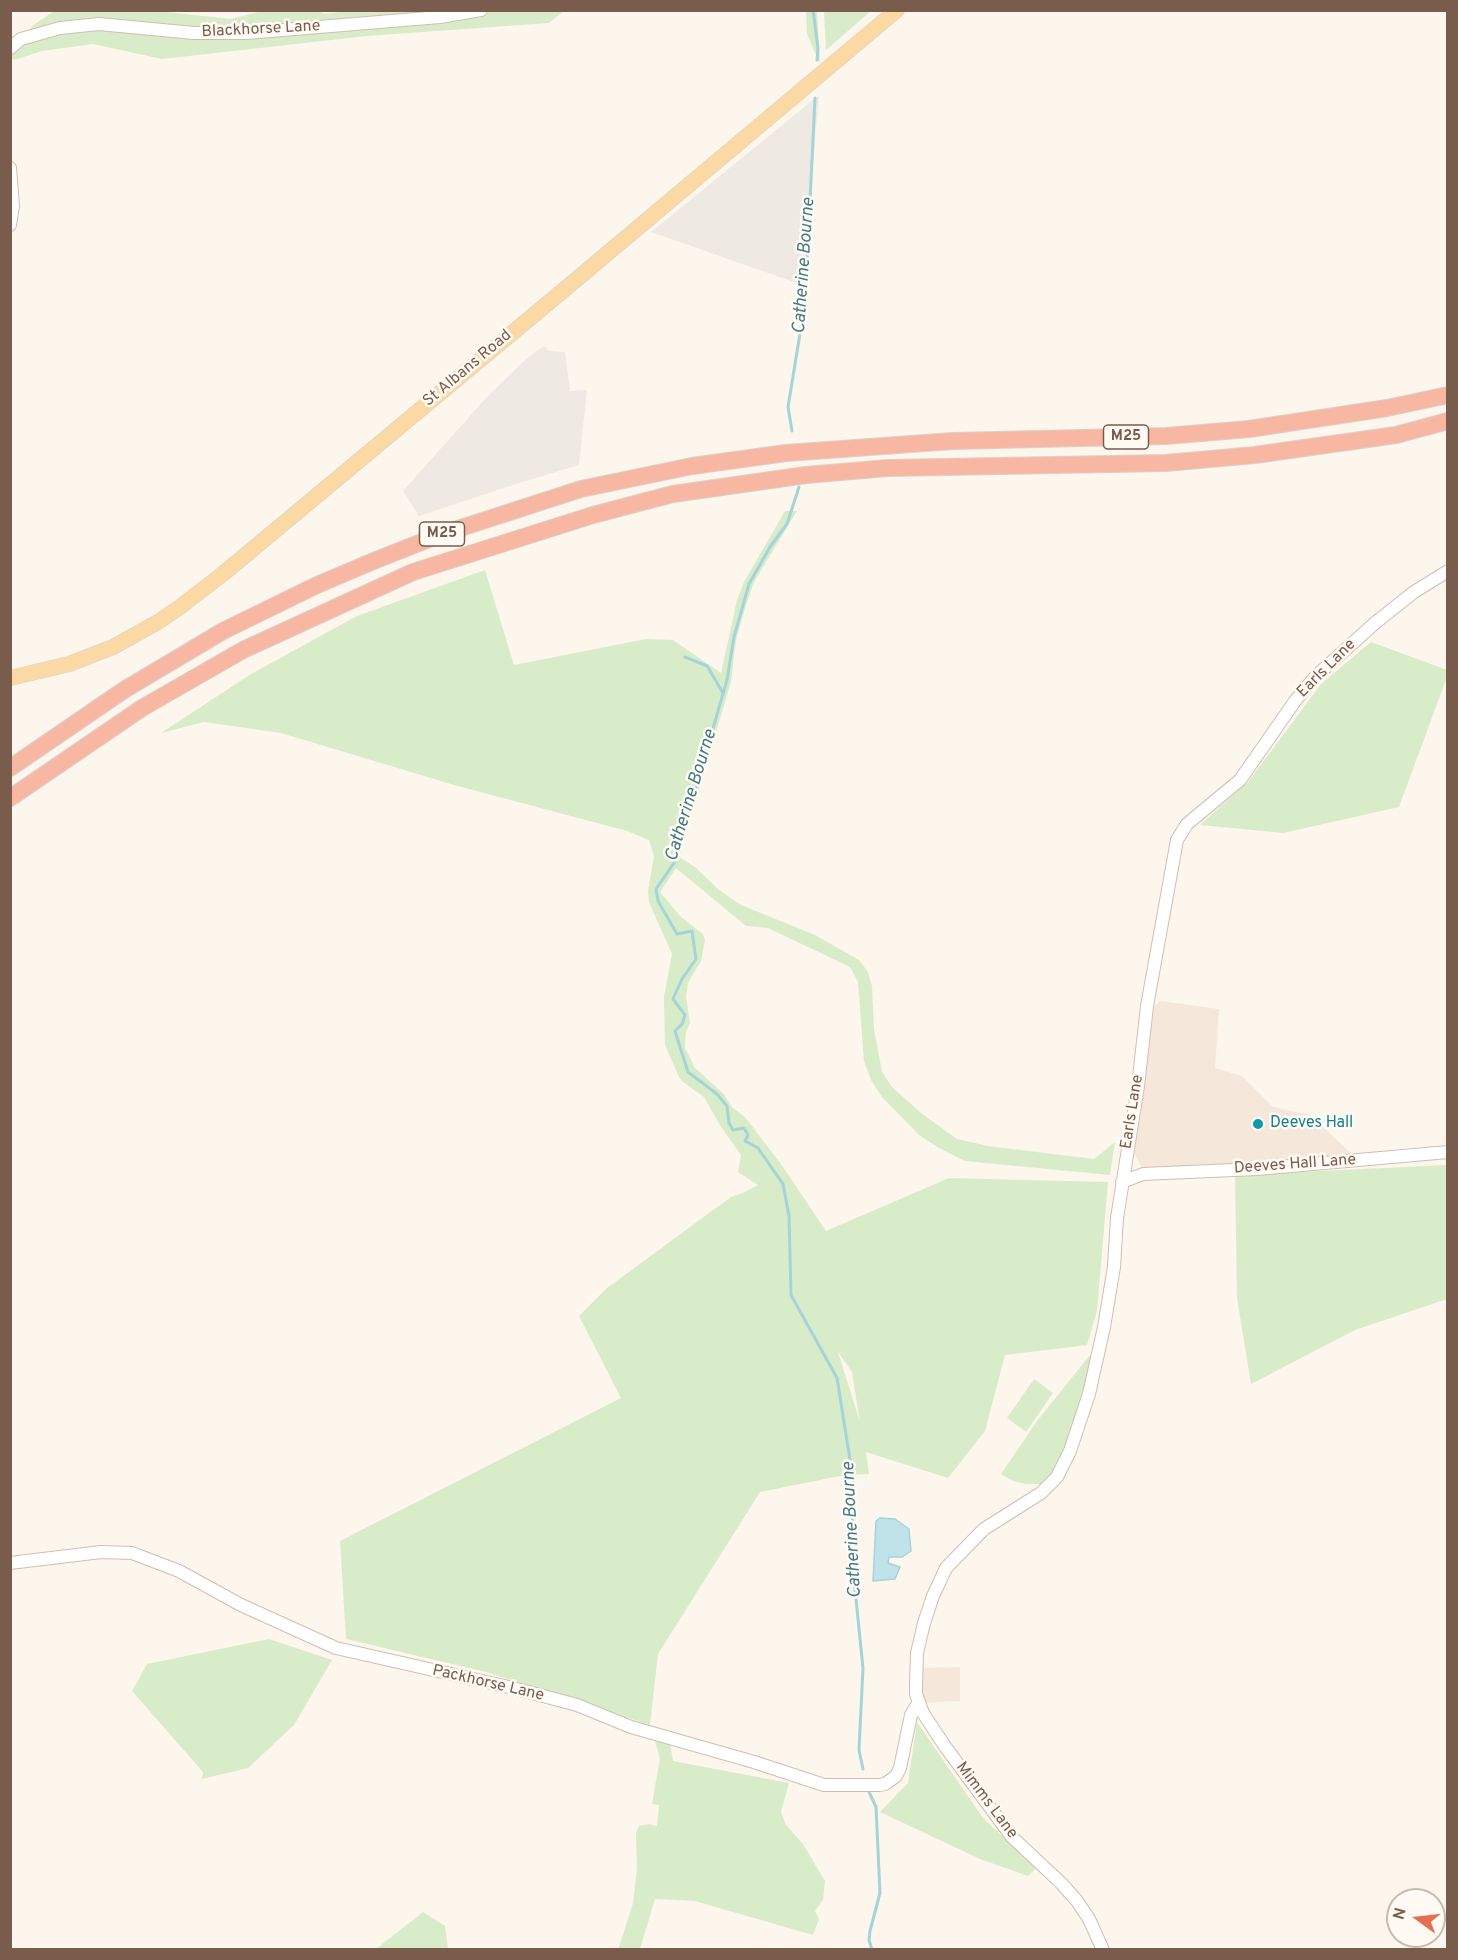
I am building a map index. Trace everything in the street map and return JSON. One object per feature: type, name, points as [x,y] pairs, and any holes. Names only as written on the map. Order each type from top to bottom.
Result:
[{"type":"highway","name":"M25","points":[[10,768],[124,690],[223,631],[317,585],[376,560],[442,534],[580,489],[692,466],[794,452],[953,441],[1166,436],[1237,430],[1387,408],[1448,395]]},
{"type":"highway","name":"M25","points":[[10,798],[142,708],[243,650],[413,572],[593,515],[673,494],[788,477],[888,468],[1188,461],[1256,455],[1396,435],[1448,421]]},
{"type":"main road","name":"St Albans Road","points":[[10,678],[69,664],[113,647],[180,607],[566,289],[897,10]]},
{"type":"street","name":"Blackhorse Lane","points":[[10,48],[21,39],[60,28],[99,24],[194,33],[246,33],[440,17],[481,10]]},
{"type":"street","points":[[10,168],[13,206],[10,225]]},
{"type":"street","name":"Earls Lane","points":[[918,1703],[916,1694],[917,1653],[930,1605],[946,1568],[984,1529],[1041,1493],[1056,1478],[1070,1451],[1089,1394],[1104,1328],[1117,1218],[1148,1006],[1177,840],[1187,824],[1240,780],[1295,701],[1315,677],[1390,611],[1422,586],[1448,572]]},
{"type":"street","name":"Deeves Hall Lane","points":[[1122,1182],[1143,1174],[1257,1169],[1448,1152]]},
{"type":"street","points":[[1126,1159],[1143,1174]]},
{"type":"street","name":"Packhorse Lane","points":[[10,1563],[100,1552],[132,1552],[179,1571],[241,1605],[336,1648],[513,1688],[577,1705],[631,1727],[754,1762],[824,1785],[880,1785],[896,1776],[900,1768],[911,1715],[918,1703]]},
{"type":"street","name":"Mimms Lane","points":[[918,1703],[930,1725],[1012,1837],[1061,1882],[1077,1901],[1089,1919],[1103,1950]]},
{"type":"shaded area","points":[[819,95],[808,226],[808,287],[651,232]]},
{"type":"shaded area","points":[[544,346],[549,351],[565,352],[570,391],[587,390],[579,465],[419,516],[403,491],[486,398],[527,358]]},
{"type":"shaded area","points":[[1160,1001],[1219,1009],[1215,1068],[1242,1076],[1273,1107],[1310,1115],[1352,1154],[1202,1169],[1143,1170],[1132,1148],[1154,1007]]},
{"type":"shaded area","points":[[960,1667],[960,1701],[923,1703],[920,1691],[922,1668]]},
{"type":"green space","points":[[147,10],[231,19],[266,10],[316,10],[325,14],[354,10],[564,11],[549,23],[367,36],[162,59],[93,44],[42,51],[14,60],[11,58],[11,55],[22,47],[32,26],[54,11]]},
{"type":"green space","points":[[824,10],[871,11],[826,50]]},
{"type":"green space","points":[[806,11],[817,11],[820,64],[807,34]]},
{"type":"green space","points":[[785,511],[797,511],[754,582],[746,605],[736,640],[731,682],[679,857],[695,867],[719,890],[741,905],[815,935],[859,960],[868,972],[872,986],[874,1029],[882,1072],[892,1087],[921,1113],[957,1139],[988,1146],[1094,1159],[1115,1142],[1110,1175],[965,1161],[939,1148],[919,1135],[882,1097],[871,1080],[864,1061],[858,982],[850,967],[768,928],[746,926],[676,868],[660,892],[681,917],[703,934],[705,940],[701,961],[688,983],[686,997],[690,1023],[686,1032],[685,1048],[695,1068],[724,1094],[732,1107],[745,1117],[783,1167],[826,1231],[949,1178],[1108,1182],[1097,1311],[1087,1345],[1005,1355],[985,1431],[948,1478],[866,1452],[869,1474],[845,1475],[760,1492],[658,1654],[650,1725],[486,1672],[346,1639],[340,1541],[621,1398],[579,1316],[607,1288],[731,1197],[758,1185],[738,1172],[741,1155],[721,1127],[704,1097],[679,1077],[665,1045],[664,997],[672,954],[649,902],[648,891],[654,856],[649,840],[627,831],[454,785],[281,733],[204,722],[161,733],[251,674],[357,616],[485,570],[514,665],[646,639],[673,640],[721,673],[737,600],[744,582]],"holes":[[[838,1352],[852,1372],[860,1421]]]},
{"type":"green space","points":[[1371,642],[1447,670],[1447,677],[1399,807],[1283,833],[1200,825],[1248,782],[1321,684]]},
{"type":"green space","points":[[1447,1165],[1447,1299],[1355,1330],[1251,1384],[1237,1298],[1235,1175]]},
{"type":"green space","points":[[1090,1355],[1094,1360],[1075,1427],[1053,1475],[1041,1484],[1026,1484],[1013,1481],[1001,1474],[1037,1421]]},
{"type":"green space","points":[[1034,1379],[1053,1393],[1026,1432],[1007,1418]]},
{"type":"green space","points":[[269,1639],[332,1660],[294,1725],[248,1768],[202,1779],[203,1772],[132,1691],[147,1664]]},
{"type":"green space","points":[[917,1722],[983,1818],[1036,1868],[1028,1876],[980,1859],[880,1812],[908,1783]]},
{"type":"green space","points":[[654,1738],[670,1743],[673,1761],[789,1783],[781,1812],[786,1825],[803,1844],[825,1881],[823,1900],[815,1911],[819,1919],[813,1935],[695,1901],[655,1899],[640,1949],[618,1950],[633,1903],[637,1868],[636,1833],[639,1826],[649,1824],[657,1826],[659,1805],[652,1804],[660,1758]]},
{"type":"green space","points":[[423,1912],[445,1926],[448,1949],[376,1949]]},
{"type":"water","points":[[880,1518],[895,1519],[909,1529],[911,1551],[902,1557],[889,1557],[888,1563],[900,1567],[895,1579],[873,1581],[876,1521]]},
{"type":"waterway","name":"Catherine Bourne","points":[[813,10],[818,48],[817,60]]},
{"type":"waterway","name":"Catherine Bourne","points":[[792,431],[788,407],[805,303],[815,98]]},
{"type":"waterway","name":"Catherine Bourne","points":[[799,487],[787,524],[770,547],[749,584],[734,637],[727,680],[674,863],[656,889],[658,901],[677,934],[692,931],[696,959],[682,979],[673,999],[685,1015],[682,1024],[675,1031],[688,1072],[717,1094],[727,1106],[729,1123],[733,1130],[744,1128],[748,1135],[745,1141],[758,1148],[783,1184],[789,1216],[791,1295],[837,1378],[854,1485],[851,1550],[863,1668],[859,1750],[863,1769]]},
{"type":"waterway","points":[[685,657],[707,666],[723,693]]},
{"type":"waterway","points":[[869,1792],[876,1807],[880,1893],[870,1931],[869,1940],[872,1950]]},
{"type":"place","name":"Deeves Hall","points":[[1258,1124]]}]
